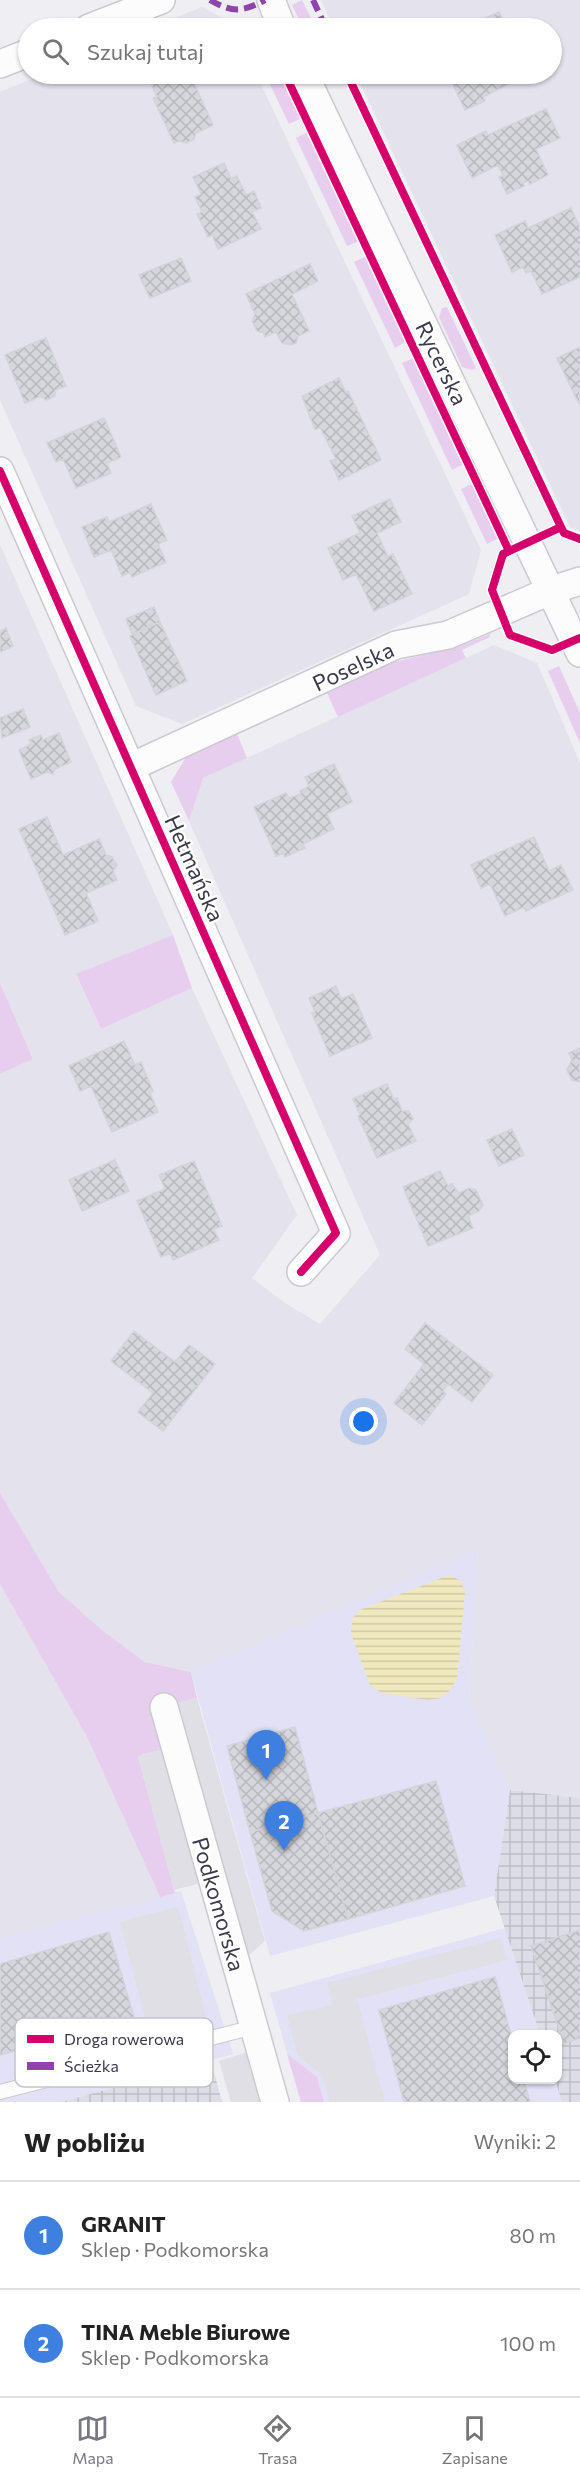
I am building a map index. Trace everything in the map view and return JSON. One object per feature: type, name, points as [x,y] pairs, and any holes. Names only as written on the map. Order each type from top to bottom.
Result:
[{"type":"street","points":[[115,18],[161,0]]},
{"type":"street","points":[[271,0],[278,18]]},
{"type":"street","points":[[0,64],[18,57]]},
{"type":"street","name":"Rycerska","points":[[309,84],[552,590],[580,653]]},
{"type":"street","name":"Hetmańska","points":[[0,471],[336,1233],[301,1272]]},
{"type":"street","name":"Poselska","points":[[131,767],[396,645],[448,635],[552,590],[580,581]]},
{"type":"street","name":"Podkomorska","points":[[164,1707],[275,2102]]},
{"type":"lane","points":[[213,2037],[254,2027]]},
{"type":"lane","points":[[0,2092],[20,2087]]},
{"type":"shaded area","points":[[302,0],[311,18],[298,18],[292,5]]},
{"type":"shaded area","points":[[321,0],[580,0],[580,531],[570,527],[361,84],[562,84],[562,18],[329,18]]},
{"type":"shaded area","points":[[202,7],[222,18],[175,18]]},
{"type":"shaded area","points":[[20,84],[261,84],[481,550],[469,594],[182,724],[136,706],[0,400],[0,92]]},
{"type":"shaded area","points":[[270,84],[285,84],[302,118],[289,124]]},
{"type":"shaded area","points":[[308,132],[360,241],[347,246],[296,138]]},
{"type":"shaded area","points":[[367,256],[407,341],[395,348],[354,262]]},
{"type":"shaded area","points":[[447,307],[476,368],[472,370],[462,367],[439,317],[442,308]]},
{"type":"shaded area","points":[[414,358],[464,464],[452,470],[402,363]]},
{"type":"shaded area","points":[[473,483],[499,538],[487,544],[461,489]]},
{"type":"shaded area","points":[[0,545],[173,935],[76,975],[101,1029],[192,988],[297,1215],[252,1278],[285,1303],[320,1324],[380,1255],[189,821],[203,778],[494,645],[537,663],[580,763],[580,1798],[510,1790],[469,1700],[478,1549],[191,1672],[145,1662],[103,1631],[59,1592],[0,1493],[0,1074],[33,1059],[0,983]]},
{"type":"shaded area","points":[[490,634],[490,637],[462,650],[466,658],[338,717],[326,691],[386,664],[457,647]]},
{"type":"shaded area","points":[[559,666],[580,713],[580,743],[548,671]]},
{"type":"shaded area","points":[[236,731],[247,758],[203,778],[189,821],[171,782],[186,757]]},
{"type":"shaded area","points":[[173,935],[192,988],[101,1029],[76,974]]},
{"type":"shaded area","points":[[0,983],[33,1059],[0,1074]]},
{"type":"shaded area","points":[[0,1493],[59,1592],[103,1631],[145,1662],[191,1672],[197,1698],[152,1710],[163,1749],[138,1756],[175,1893],[160,1897],[87,1737],[0,1584]]},
{"type":"shaded area","points":[[478,1548],[469,1700],[510,1790],[494,1896],[270,1956],[191,1672]]},
{"type":"shaded area","points":[[449,1575],[460,1580],[465,1591],[457,1679],[449,1691],[440,1698],[428,1700],[382,1693],[370,1685],[351,1633],[352,1620],[360,1610]]},
{"type":"shaded area","points":[[0,1584],[87,1737],[160,1897],[0,1938]]},
{"type":"shaded area","points":[[197,1698],[265,1941],[237,1966],[212,1880],[174,1890],[138,1756],[174,1746],[164,1707]]},
{"type":"shaded area","points":[[510,1790],[580,1798],[580,2102],[562,2102],[556,2084],[562,2084],[562,2030],[539,2030],[494,1896]]},
{"type":"shaded area","points":[[181,1891],[233,2054],[213,2060],[213,2018],[15,2018],[15,2087],[115,2087],[61,2102],[0,2102],[0,1938]]},
{"type":"shaded area","points":[[178,1907],[206,2018],[145,2018],[120,1922]]},
{"type":"shaded area","points":[[505,1928],[539,2030],[508,2030],[508,2084],[556,2084],[562,2102],[301,2102],[270,1993]]},
{"type":"shaded area","points":[[501,1938],[507,1960],[357,1999],[385,2102],[330,2102],[322,2075],[298,2056],[287,2015],[333,2005],[327,1983]]},
{"type":"shaded area","points":[[260,2048],[275,2102],[231,2102],[219,2061]]},
{"type":"shaded area","points":[[287,2054],[317,2077],[324,2102],[301,2102]]},
{"type":"shaded area","points":[[213,2068],[222,2102],[61,2102],[116,2087],[213,2087]]},
{"type":"building","points":[[499,12],[502,18],[486,18]]},
{"type":"building","points":[[151,84],[194,84],[213,125],[196,133],[194,139],[187,143],[179,141],[174,143],[153,98],[157,97]]},
{"type":"building","points":[[453,84],[509,84],[483,97],[485,101],[465,110]]},
{"type":"building","points":[[546,109],[560,138],[536,149],[548,175],[530,184],[528,181],[523,183],[524,186],[507,194],[499,177],[503,176],[498,165],[472,178],[457,145],[486,131],[488,135]]},
{"type":"building","points":[[224,163],[231,179],[237,176],[246,195],[254,191],[261,208],[252,212],[261,229],[218,249],[212,235],[208,237],[197,214],[202,212],[195,197],[201,194],[193,177]]},
{"type":"building","points":[[571,208],[580,228],[580,277],[542,294],[531,271],[526,273],[523,267],[512,272],[495,235],[525,221],[528,228]]},
{"type":"building","points":[[181,258],[191,281],[150,298],[139,275]]},
{"type":"building","points":[[310,264],[318,281],[292,294],[309,331],[298,336],[296,343],[290,345],[282,343],[276,332],[265,337],[264,333],[257,331],[252,321],[255,314],[246,294]]},
{"type":"building","points":[[46,338],[66,386],[55,390],[55,396],[46,400],[41,396],[25,403],[5,355]]},
{"type":"building","points":[[580,347],[580,403],[579,404],[557,358]]},
{"type":"building","points":[[339,378],[346,393],[348,391],[381,460],[339,480],[330,461],[336,459],[320,427],[315,430],[302,396]]},
{"type":"building","points":[[104,418],[121,457],[107,463],[111,473],[76,488],[63,459],[56,462],[47,443]]},
{"type":"building","points":[[390,499],[401,522],[377,533],[388,557],[393,554],[412,594],[374,611],[356,574],[343,580],[328,548],[360,533],[352,516]]},
{"type":"building","points":[[151,504],[167,540],[158,544],[166,562],[132,577],[130,572],[122,576],[111,550],[94,557],[82,527],[107,517],[109,522]]},
{"type":"building","points":[[154,607],[160,622],[132,634],[126,619]]},
{"type":"building","points":[[160,622],[187,681],[156,695],[130,636]]},
{"type":"building","points":[[6,628],[13,646],[0,652],[0,631]]},
{"type":"building","points":[[23,709],[30,727],[2,738],[0,718]]},
{"type":"building","points":[[59,733],[71,762],[55,769],[53,774],[47,772],[31,779],[19,750],[31,744],[29,740],[41,735],[43,740]]},
{"type":"building","points":[[334,764],[352,802],[327,814],[334,829],[303,844],[305,848],[285,857],[283,853],[276,856],[254,807],[286,793],[289,798],[301,794],[300,791],[309,786],[305,777]]},
{"type":"building","points":[[47,817],[63,855],[99,839],[106,855],[112,857],[117,865],[113,871],[117,880],[86,893],[98,921],[65,935],[19,829]]},
{"type":"building","points":[[534,837],[549,871],[561,865],[573,890],[526,911],[524,907],[505,916],[490,884],[481,888],[471,865]]},
{"type":"building","points":[[336,986],[341,999],[353,994],[372,1038],[330,1056],[312,1013],[315,1012],[309,998]]},
{"type":"building","points":[[124,1041],[135,1065],[141,1062],[153,1091],[150,1093],[158,1112],[112,1132],[91,1086],[80,1091],[69,1066]]},
{"type":"building","points":[[580,1048],[580,1082],[572,1080],[567,1070],[572,1059],[569,1053]]},
{"type":"building","points":[[387,1084],[394,1100],[397,1098],[402,1111],[409,1111],[413,1119],[408,1124],[416,1141],[377,1158],[353,1099]]},
{"type":"building","points":[[512,1129],[524,1155],[499,1166],[487,1140]]},
{"type":"building","points":[[115,1160],[129,1191],[82,1211],[69,1180]]},
{"type":"building","points":[[194,1161],[222,1226],[214,1229],[219,1240],[173,1260],[170,1253],[161,1257],[137,1201],[165,1189],[159,1175]]},
{"type":"building","points":[[440,1171],[448,1186],[452,1184],[459,1193],[469,1188],[476,1190],[483,1205],[479,1211],[468,1216],[473,1228],[428,1246],[403,1187]]},
{"type":"building","points":[[425,1323],[493,1375],[472,1402],[448,1384],[443,1391],[446,1394],[422,1425],[394,1403],[424,1364],[405,1349]]},
{"type":"building","points":[[134,1331],[175,1362],[189,1345],[215,1364],[163,1431],[138,1412],[153,1393],[111,1361]]},
{"type":"building","points":[[295,1727],[318,1813],[250,1832],[227,1746]]},
{"type":"building","points":[[436,1781],[465,1886],[348,1919],[318,1813]]},
{"type":"building","points":[[318,1813],[348,1919],[304,1931],[272,1911],[250,1832]]},
{"type":"building","points":[[580,1930],[580,2038],[564,2044],[562,2030],[559,2030],[531,1946]]},
{"type":"building","points":[[109,1932],[134,2017],[15,2018],[15,2051],[0,2055],[0,1964]]},
{"type":"building","points":[[495,1977],[510,2030],[508,2084],[525,2084],[530,2102],[404,2102],[379,2010]]},
{"type":"marked path","points":[[210,0],[231,9],[244,9],[265,0]]},
{"type":"marked path","points":[[313,0],[321,18]]},
{"type":"cycle path","points":[[290,84],[509,551]]},
{"type":"cycle path","points":[[352,84],[564,533],[580,539]]},
{"type":"cycle path","points":[[0,471],[336,1233],[301,1272]]},
{"type":"cycle path","points":[[561,527],[503,554],[492,590],[510,635],[552,650],[580,638]]},
{"type":"place","name":"GRANIT","points":[[266,1780]]},
{"type":"place","name":"TINA Meble Biurowe","points":[[284,1851]]}]
